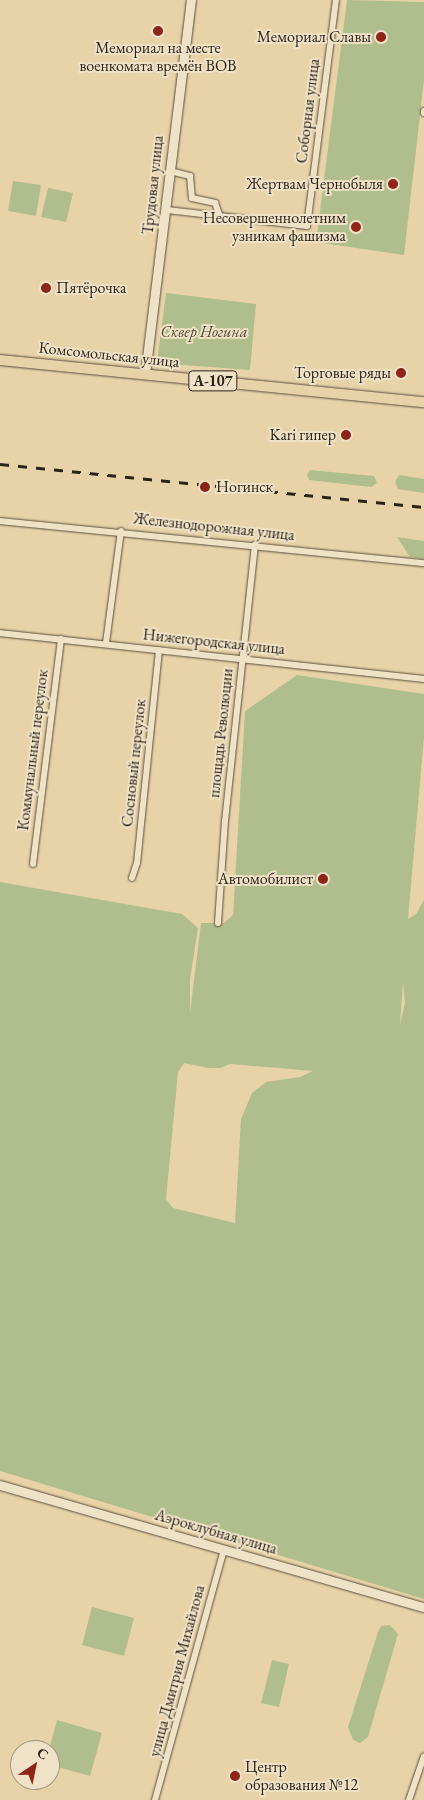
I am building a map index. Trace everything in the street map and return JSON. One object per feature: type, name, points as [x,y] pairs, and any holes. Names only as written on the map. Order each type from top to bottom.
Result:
[{"type":"main road","name":"Комсомольская улица","points":[[0,360],[424,402]]},
{"type":"street","name":"Трудовая улица","points":[[145,374],[167,210],[191,0]]},
{"type":"street","name":"Соборная улица","points":[[220,218],[308,226],[336,0]]},
{"type":"street","points":[[167,210],[220,218],[215,203],[192,198],[190,176],[170,171]]},
{"type":"street","name":"Железнодорожная улица","points":[[0,520],[424,563]]},
{"type":"street","points":[[106,643],[121,531]]},
{"type":"street","name":"площадь Революции","points":[[218,923],[242,659],[255,545]]},
{"type":"street","name":"Нижегородская улица","points":[[0,633],[424,679]]},
{"type":"street","name":"Коммунальный переулок","points":[[33,864],[61,639]]},
{"type":"street","name":"Сосновый переулок","points":[[132,878],[137,863],[159,650]]},
{"type":"street","name":"Аэроклубная улица","points":[[0,1485],[424,1607]]},
{"type":"street","name":"улица Дмитрия Михайлова","points":[[155,1800],[224,1550]]},
{"type":"street","points":[[409,1800],[424,1756]]},
{"type":"green space","points":[[347,0],[424,2],[424,80],[404,255],[316,242]]},
{"type":"green space","points":[[13,181],[41,185],[36,216],[8,211]]},
{"type":"green space","points":[[48,188],[73,193],[66,222],[41,217]]},
{"type":"green space","name":"Сквер Ногина","points":[[166,293],[256,304],[250,370],[157,363]]},
{"type":"green space","points":[[310,470],[374,476],[377,483],[371,487],[309,480],[307,475]]},
{"type":"green space","points":[[399,475],[424,479],[424,493],[398,489],[395,482]]},
{"type":"green space","points":[[397,537],[424,541],[424,559],[410,557]]},
{"type":"green space","points":[[297,675],[424,694],[424,737],[408,919],[416,914],[424,900],[424,1599],[0,1471],[0,882],[182,914],[198,928],[190,979],[190,1013],[201,923],[224,923],[233,915],[245,711]],"holes":[[[403,983],[405,1003],[400,1025],[400,1024]],[[184,1063],[208,1068],[221,1068],[230,1064],[313,1071],[300,1077],[266,1082],[252,1093],[241,1119],[235,1223],[173,1208],[166,1199],[178,1072]]]},
{"type":"green space","points":[[92,1607],[134,1618],[124,1656],[82,1645]]},
{"type":"green space","points":[[390,1625],[398,1634],[368,1737],[360,1743],[353,1740],[348,1727],[378,1632],[381,1626]]},
{"type":"green space","points":[[272,1660],[289,1664],[279,1707],[261,1703]]},
{"type":"green space","points":[[57,1720],[102,1733],[90,1776],[60,1768],[60,1740],[52,1740]]},
{"type":"railway","points":[[0,464],[424,507]]},
{"type":"place","name":"Мемориал на месте военкомата времён ВОВ","points":[[158,31]]},
{"type":"place","name":"Мемориал Славы","points":[[381,37]]},
{"type":"place","name":"Жертвам Чернобыля","points":[[393,184]]},
{"type":"place","name":"Несовершеннолетним узникам фашизма","points":[[356,227]]},
{"type":"place","name":"Пятёрочка","points":[[46,288]]},
{"type":"place","name":"Торговые ряды","points":[[401,373]]},
{"type":"place","name":"Kari гипер","points":[[346,435]]},
{"type":"place","name":"Ногинск","points":[[205,487]]},
{"type":"place","name":"Автомобилист","points":[[323,879]]},
{"type":"place","name":"Центр образования №12","points":[[235,1776]]}]
